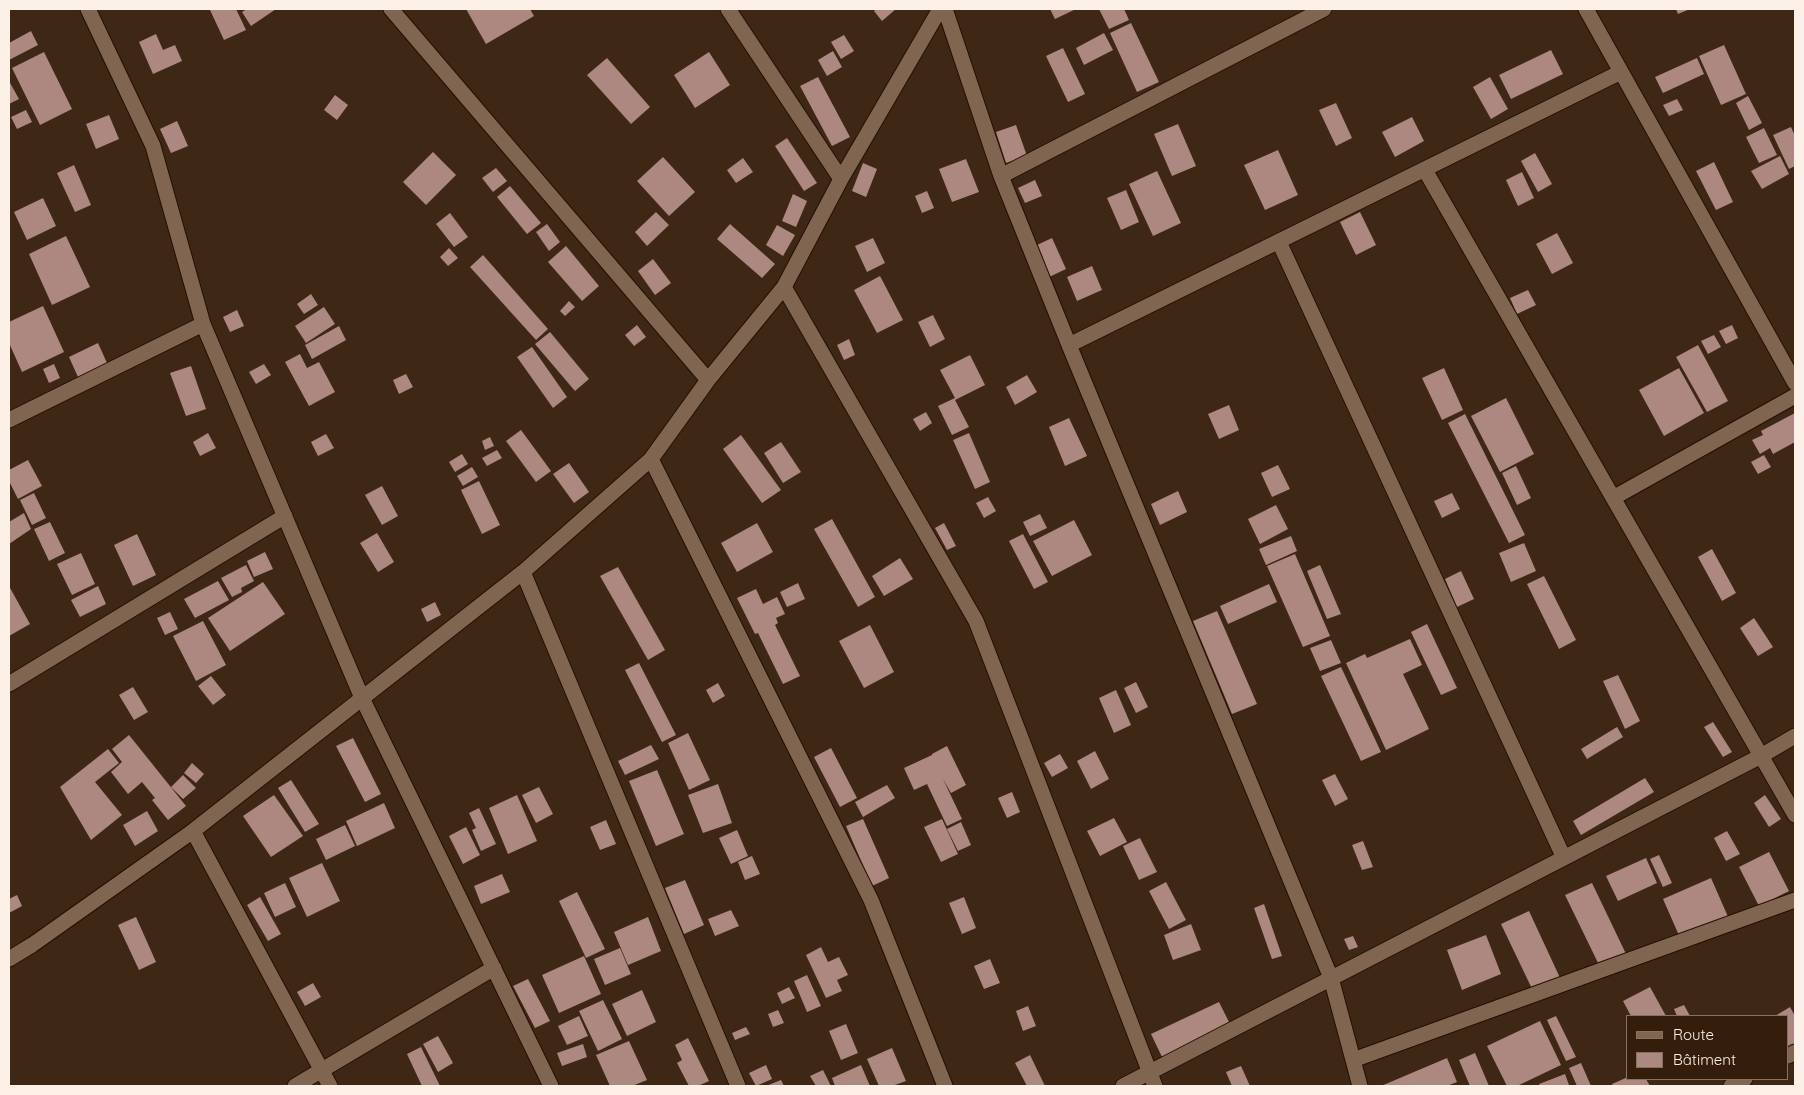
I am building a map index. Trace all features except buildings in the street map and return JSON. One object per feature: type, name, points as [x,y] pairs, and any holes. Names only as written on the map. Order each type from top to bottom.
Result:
[{"type":"street","points":[[88,9],[153,146],[203,324],[362,698],[551,1086]]},
{"type":"street","points":[[392,9],[708,380]]},
{"type":"street","points":[[728,9],[841,179]]},
{"type":"street","points":[[9,959],[32,945],[193,831],[523,572],[651,459],[708,380],[784,287],[841,179],[940,9]]},
{"type":"street","points":[[945,9],[1001,176],[1331,978],[1360,1086]]},
{"type":"street","points":[[1001,176],[1324,9]]},
{"type":"street","points":[[1586,9],[1795,383]]},
{"type":"street","points":[[1069,345],[1621,72]]},
{"type":"street","points":[[1424,170],[1795,815]]},
{"type":"street","points":[[1279,242],[1564,858]]},
{"type":"street","points":[[784,287],[976,621],[1152,1080]]},
{"type":"street","points":[[9,420],[203,324]]},
{"type":"street","points":[[1613,498],[1795,396]]},
{"type":"street","points":[[651,459],[871,900],[945,1086]]},
{"type":"street","points":[[9,684],[285,516]]},
{"type":"street","points":[[523,572],[738,1086]]},
{"type":"street","points":[[1123,1086],[1152,1080],[1331,978],[1761,756],[1795,736]]},
{"type":"street","points":[[193,831],[330,1086]]},
{"type":"street","points":[[1353,1060],[1795,900]]},
{"type":"street","points":[[295,1086],[494,968]]},
{"type":"street","points":[[1731,1086],[1743,1080]]}]
